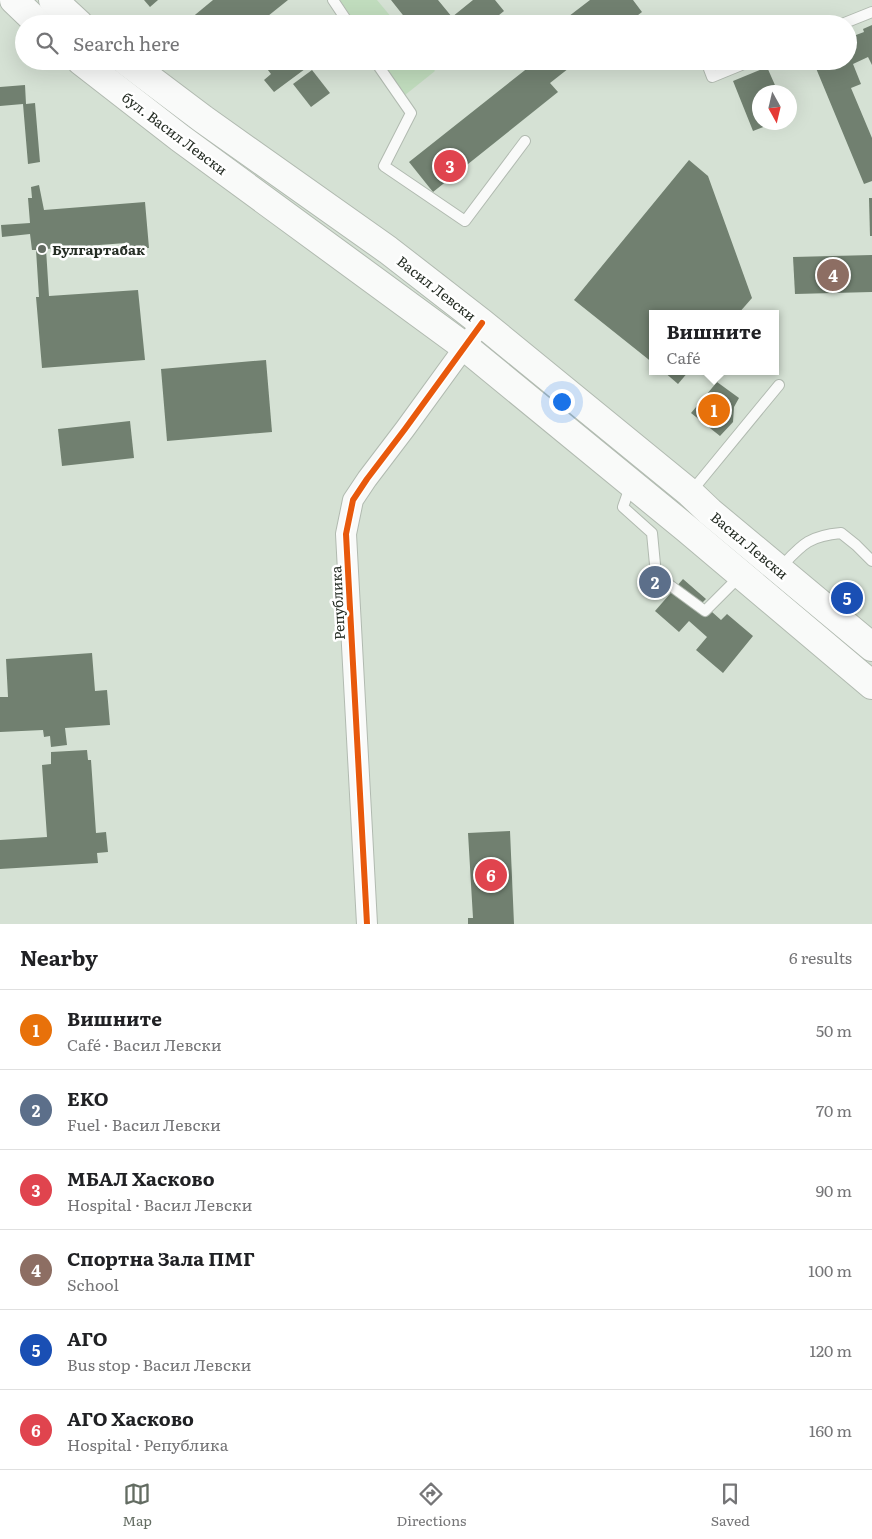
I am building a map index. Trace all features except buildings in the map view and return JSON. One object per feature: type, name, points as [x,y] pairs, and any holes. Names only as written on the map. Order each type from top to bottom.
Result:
[{"type":"main road","points":[[14,0],[30,15]]},
{"type":"main road","points":[[53,0],[69,15]]},
{"type":"main road","name":"бул. Васил Левски","points":[[93,70],[180,138],[269,203]]},
{"type":"main road","name":"Васил Левски","points":[[138,70],[203,119],[388,250],[482,323],[690,493],[710,512],[872,647]]},
{"type":"main road","name":"Васил Левски","points":[[269,203],[465,348],[631,483],[872,684]]},
{"type":"street","name":"Република","points":[[368,924],[346,534],[349,518],[354,500],[367,479],[482,323]]},
{"type":"lane","points":[[333,0],[343,15]]},
{"type":"lane","points":[[857,18],[872,12]]},
{"type":"lane","points":[[381,70],[410,113],[384,166],[465,221],[525,141]]},
{"type":"lane","points":[[709,70],[712,77],[729,70]]},
{"type":"lane","points":[[690,493],[779,385]]},
{"type":"lane","points":[[631,483],[623,507],[652,533],[656,575],[705,611],[742,575]]},
{"type":"lane","points":[[779,569],[807,541],[825,535],[841,534],[856,545],[872,561]]},
{"type":"green space","points":[[340,0],[377,0],[390,15],[350,15]]},
{"type":"green space","points":[[388,70],[434,70],[435,71],[405,95]]},
{"type":"cycle path","points":[[367,924],[346,534],[353,500],[482,323]]},
{"type":"place","name":"МБАЛ Хасково","points":[[450,166]]},
{"type":"place","name":"Булгартабак","points":[[42,249]]},
{"type":"place","name":"Спортна Зала ПМГ","points":[[833,275]]},
{"type":"place","name":"Вишните","points":[[714,410]]},
{"type":"place","name":"EKO","points":[[655,582]]},
{"type":"place","name":"АГО","points":[[847,598]]},
{"type":"place","name":"АГО Хасково","points":[[491,875]]}]
